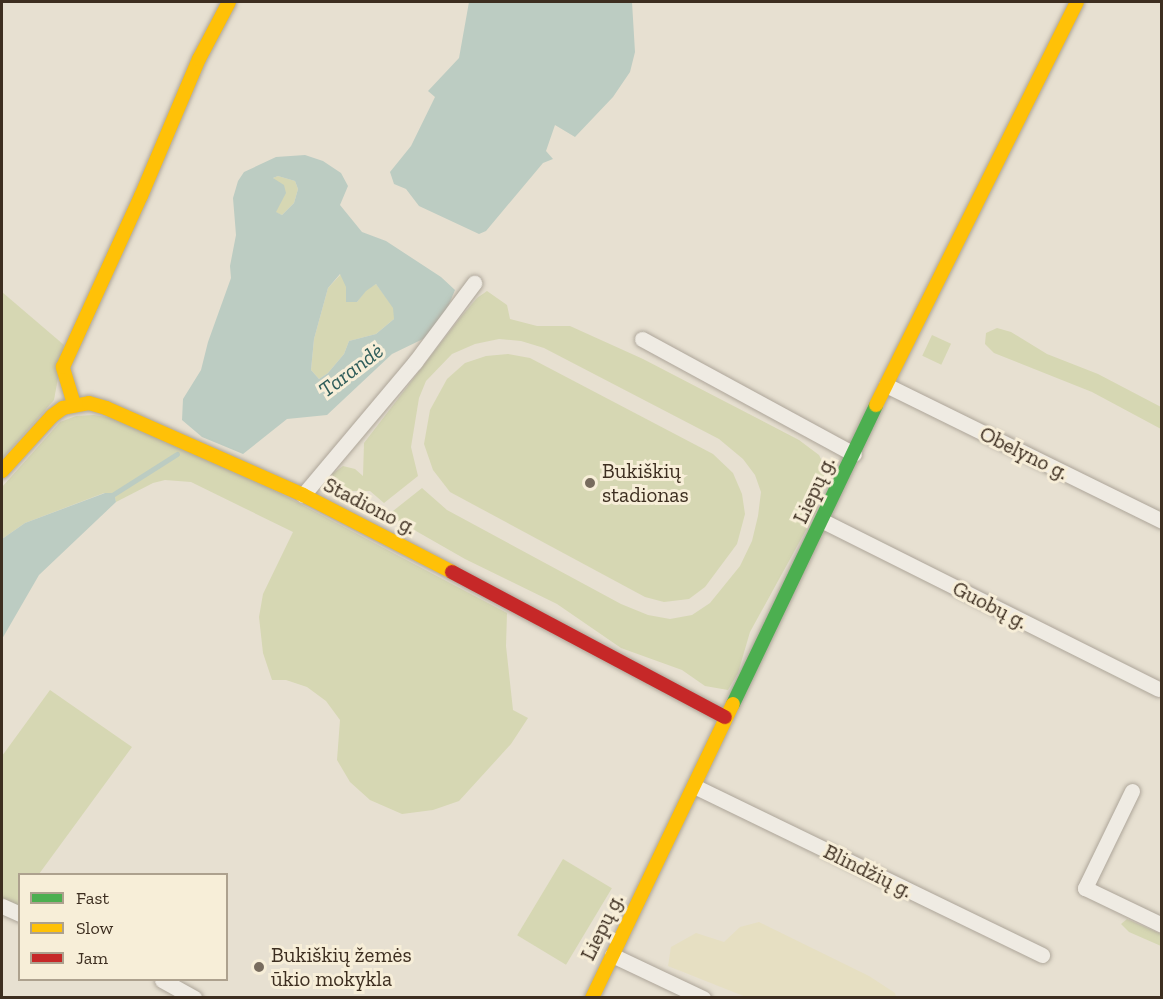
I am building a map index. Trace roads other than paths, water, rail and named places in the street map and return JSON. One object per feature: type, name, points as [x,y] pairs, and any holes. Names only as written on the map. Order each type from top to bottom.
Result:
[{"type":"street","points":[[2,471],[52,416],[74,404],[63,367],[146,186],[199,59],[229,2]]},
{"type":"street","name":"Liepų g.","points":[[592,998],[725,717],[823,521],[886,385],[1077,2]]},
{"type":"street","points":[[303,495],[415,362],[474,283]]},
{"type":"street","points":[[642,339],[854,454]]},
{"type":"street","name":"Obelyno g.","points":[[886,385],[1161,522]]},
{"type":"street","name":"Stadiono g.","points":[[74,404],[89,403],[106,408],[303,495],[574,634],[725,717]]},
{"type":"street","name":"Guobų g.","points":[[823,521],[1158,689]]},
{"type":"street","name":"Blindžių g.","points":[[694,786],[1042,955]]},
{"type":"street","points":[[1132,791],[1085,888],[1161,926]]},
{"type":"street","points":[[2,906],[18,913]]},
{"type":"street","points":[[612,955],[703,998]]},
{"type":"street","points":[[164,981],[194,998]]},
{"type":"water","points":[[469,2],[632,2],[635,52],[630,72],[613,97],[575,137],[555,125],[546,151],[553,159],[543,163],[486,231],[479,234],[419,206],[406,189],[394,184],[390,172],[411,146],[435,97],[428,91],[459,58]]},
{"type":"water","points":[[305,155],[323,161],[341,173],[348,186],[340,205],[362,232],[386,241],[441,277],[455,290],[444,316],[423,339],[392,354],[327,415],[287,419],[243,454],[202,437],[182,420],[183,399],[201,370],[208,342],[231,278],[230,266],[236,235],[233,198],[238,181],[244,172],[276,157]],"holes":[[[278,176],[295,181],[298,189],[294,203],[282,215],[276,212],[286,193],[284,185],[273,178]],[[340,274],[346,287],[346,302],[357,302],[376,284],[393,308],[394,319],[376,334],[349,341],[344,354],[328,373],[319,379],[311,370],[314,339],[328,288]]]},
{"type":"water","points":[[105,493],[114,493],[116,502],[39,575],[2,639],[2,539],[25,523]]},
{"type":"waterway","name":"Tarandė","points":[[111,496],[177,454]]},
{"type":"place","name":"Bukiškių stadionas","points":[[590,483]]},
{"type":"place","name":"Bukiškių žemės ūkio mokykla","points":[[259,967]]}]
